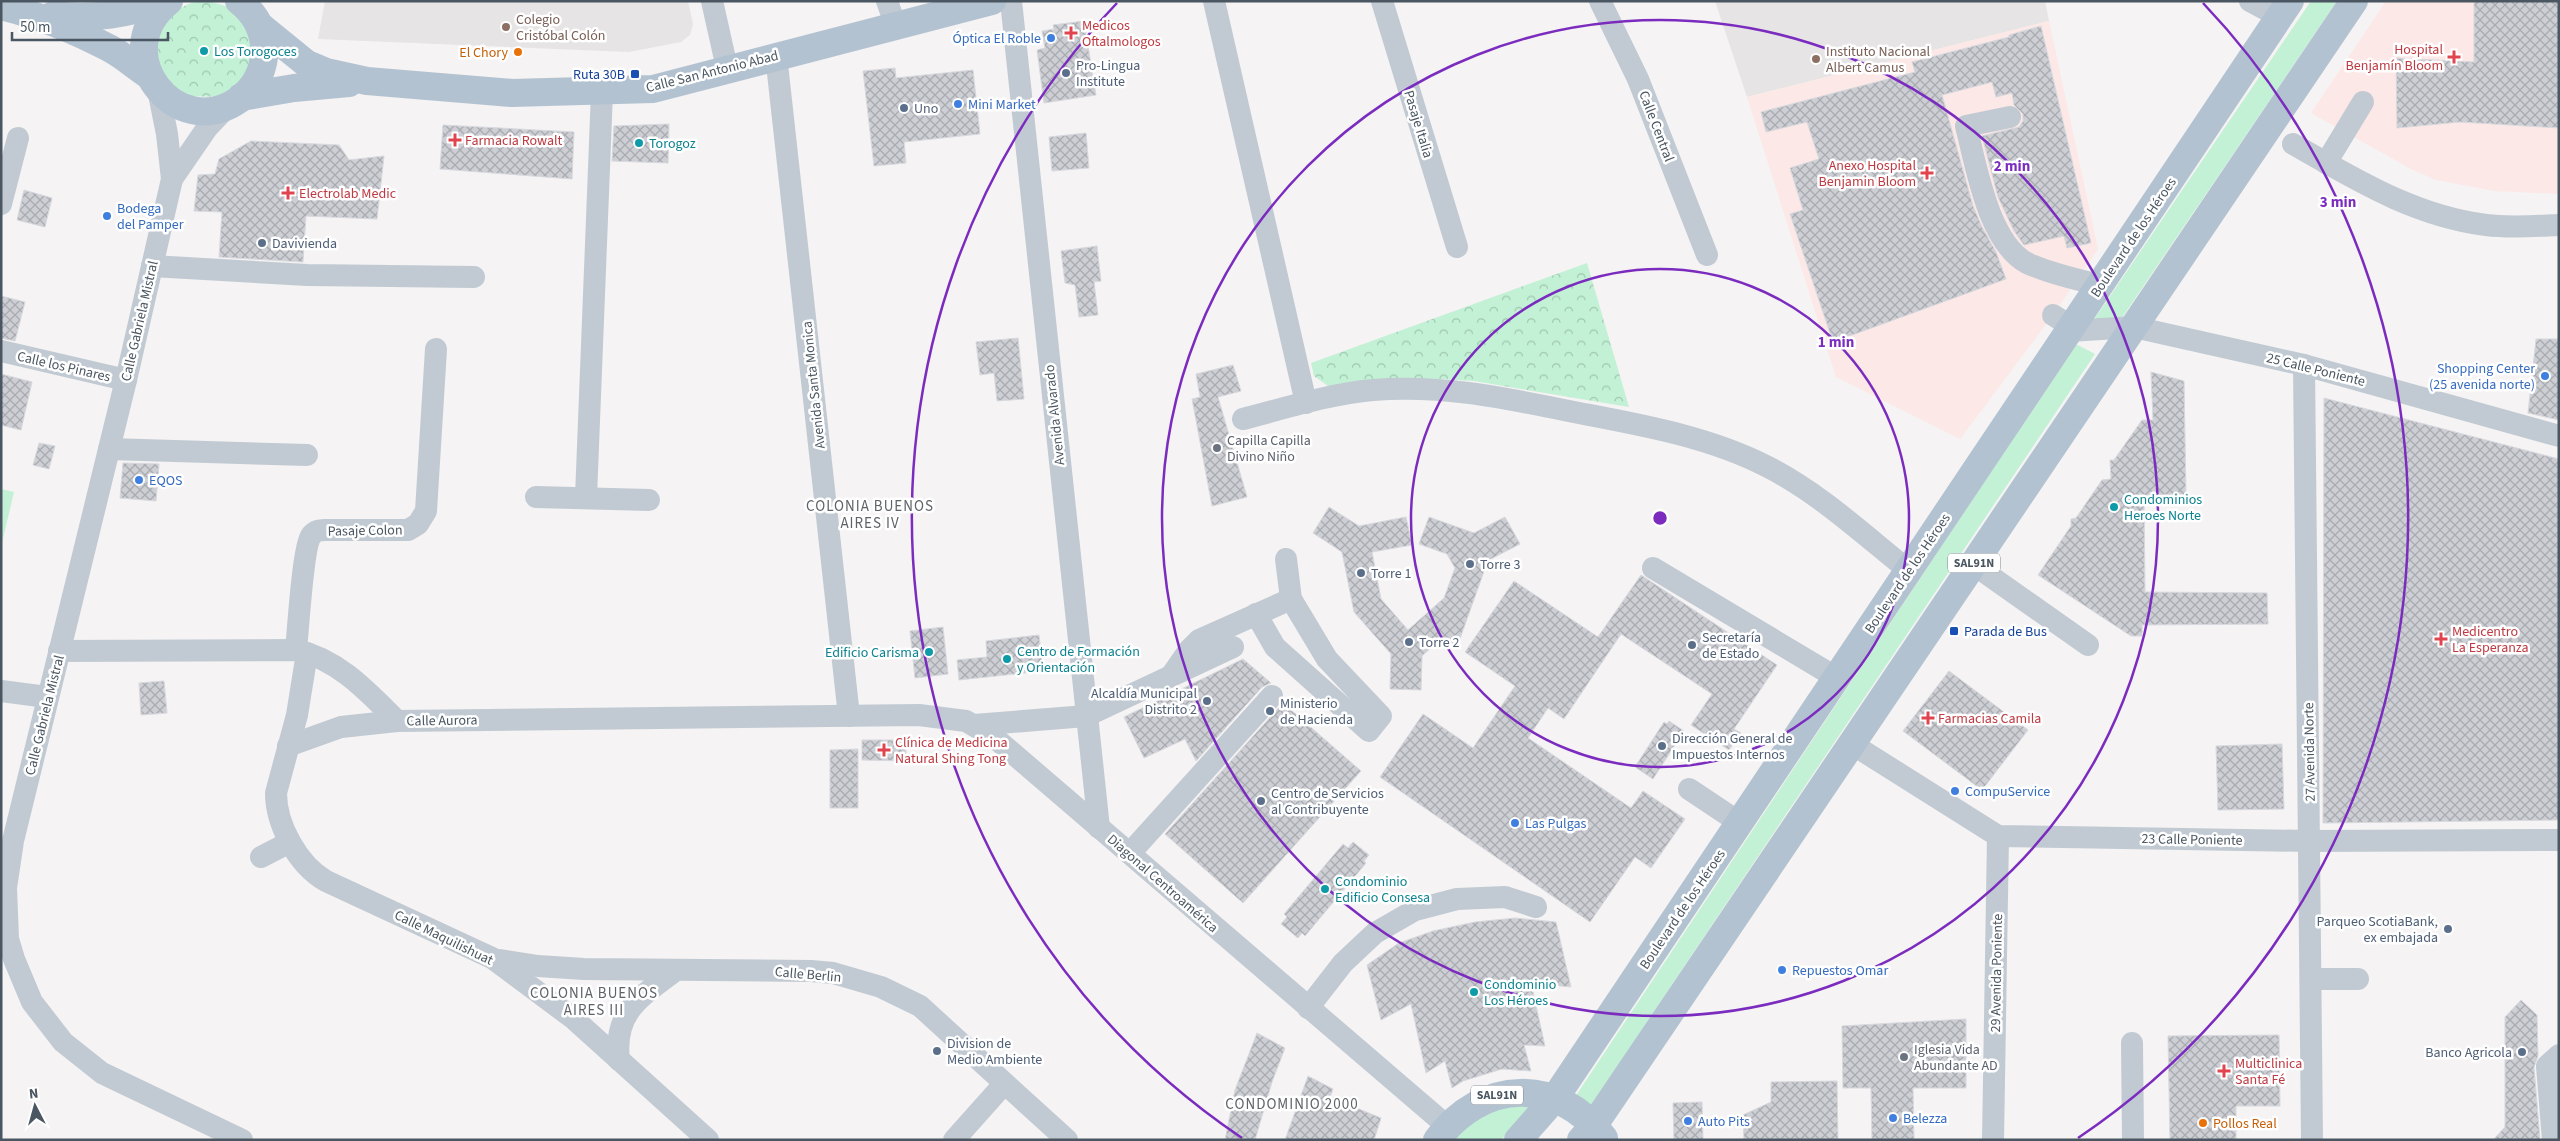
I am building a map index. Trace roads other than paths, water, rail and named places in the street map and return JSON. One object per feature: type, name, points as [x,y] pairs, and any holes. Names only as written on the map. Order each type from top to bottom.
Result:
[{"type":"main road","points":[[14,9],[82,18],[138,10],[168,1]]},
{"type":"main road","points":[[154,83],[144,57],[145,37],[153,18],[168,1]]},
{"type":"main road","name":"Calle San Antonio Abad","points":[[249,10],[307,64],[326,72],[367,81],[512,93],[602,92],[653,89],[776,55],[891,13],[992,1]]},
{"type":"main road","name":"SAL91N","points":[[1442,1133],[1469,1107],[1497,1095],[1526,1092],[1555,1098],[1576,1109],[1593,1135],[1852,744],[2354,1]]},
{"type":"main road","points":[[14,9],[111,49],[154,83]]},
{"type":"main road","name":"Boulevard de los Héroes","points":[[1518,1140],[1555,1098],[1908,570],[2065,324],[2100,285],[2285,9]]},
{"type":"main road","points":[[235,101],[252,88],[262,67],[264,48],[249,10]]},
{"type":"main road","name":"Calle San Antonio Abad","points":[[154,83],[174,102],[193,109],[213,110],[235,101],[294,88],[367,81]]},
{"type":"street","points":[[712,1],[727,68]]},
{"type":"street","name":"Avenida Alvarado","points":[[1011,1],[1099,828]]},
{"type":"street","points":[[1214,1],[1306,403]]},
{"type":"street","name":"Pasaje Italia","points":[[1382,1],[1456,248]]},
{"type":"street","name":"Calle Central","points":[[1600,1],[1638,79],[1707,255]]},
{"type":"street","points":[[2250,1],[2285,9]]},
{"type":"street","name":"Avenida Santa Monica","points":[[776,55],[849,716]]},
{"type":"street","name":"Calle Gabriela Mistral","points":[[154,83],[167,134],[172,179],[126,380],[13,841],[6,888],[7,963],[32,1002],[63,1042],[102,1073],[242,1140]]},
{"type":"street","points":[[586,497],[602,92]]},
{"type":"street","name":"Calle Gabriela Mistral","points":[[172,179],[208,128],[235,101]]},
{"type":"street","points":[[2326,163],[2363,102]]},
{"type":"street","points":[[2010,117],[1966,126],[1984,198],[2003,237],[2012,250],[2027,263],[2100,285]]},
{"type":"street","points":[[3,191],[18,138]]},
{"type":"street","points":[[2293,144],[2394,200],[2434,214],[2486,226],[2559,225]]},
{"type":"street","points":[[152,266],[307,275],[474,277]]},
{"type":"street","name":"25 Calle Poniente","points":[[2065,324],[2134,327],[2304,364],[2559,436]]},
{"type":"street","name":"Pasaje Colon","points":[[301,651],[306,554],[310,537],[313,533],[324,530],[408,530],[418,524],[426,511],[436,348]]},
{"type":"street","name":"Calle los Pinares","points":[[1,351],[126,380]]},
{"type":"street","name":"27 Avenida Norte","points":[[2304,364],[2312,979],[2312,1140]]},
{"type":"street","points":[[1243,418],[1372,390],[1461,391],[1516,399],[1695,439],[1769,467],[1801,487],[1908,570]]},
{"type":"street","points":[[109,449],[307,455]]},
{"type":"street","points":[[536,497],[649,500]]},
{"type":"street","points":[[1256,614],[1275,647],[1369,731],[1381,716],[1327,659],[1291,598],[1286,559]]},
{"type":"street","points":[[1973,564],[2088,645]]},
{"type":"street","points":[[1654,568],[1836,678]]},
{"type":"street","points":[[1171,677],[1194,644],[1291,598]]},
{"type":"street","points":[[974,725],[1086,716],[1233,647]]},
{"type":"street","name":"Calle Aurora","points":[[59,652],[301,651],[345,673],[397,721],[849,716]]},
{"type":"street","name":"Calle Maquilishuat","points":[[301,651],[304,684],[277,783],[276,803],[290,842],[306,865],[318,876],[492,958],[574,1019],[708,1140]]},
{"type":"street","points":[[1,691],[47,697]]},
{"type":"street","points":[[1130,853],[1272,696]]},
{"type":"street","name":"Diagonal Centroamérica","points":[[849,716],[939,716],[974,725],[995,738],[1308,1008],[1442,1133]]},
{"type":"street","points":[[288,746],[341,728],[397,721]]},
{"type":"street","points":[[1852,744],[1998,836]]},
{"type":"street","points":[[1689,789],[1740,823]]},
{"type":"street","name":"23 Calle Poniente","points":[[1998,836],[2310,841],[2559,840]]},
{"type":"street","name":"29 Avenida Poniente","points":[[1993,1140],[1998,836]]},
{"type":"street","points":[[261,857],[290,842]]},
{"type":"street","points":[[1308,1008],[1343,963],[1375,933],[1415,910],[1457,898],[1506,897],[1536,906]]},
{"type":"street","name":"Calle Berlin","points":[[492,958],[560,969],[811,971],[833,974],[881,987],[920,1006],[1066,1140]]},
{"type":"street","points":[[619,1060],[617,1044],[619,1029],[626,1014],[634,1002],[676,970]]},
{"type":"street","points":[[2312,979],[2358,979]]},
{"type":"street","points":[[2132,1044],[2133,1140]]},
{"type":"street","points":[[2553,1140],[2547,1066],[2559,1055]]},
{"type":"street","points":[[954,1140],[1004,1084]]},
{"type":"place","name":"Colegio Cristóbal Colón","points":[[506,27]]},
{"type":"place","name":"Medicos Oftalmologos","points":[[1071,33]]},
{"type":"place","name":"Óptica El Roble","points":[[1051,38]]},
{"type":"place","name":"Los Torogoces","points":[[204,51]]},
{"type":"place","name":"El Chory","points":[[518,52]]},
{"type":"place","name":"Hospital Benjamín Bloom","points":[[2454,57]]},
{"type":"place","name":"Instituto Nacional Albert Camus","points":[[1816,59]]},
{"type":"place","name":"Pro-Lingua Institute","points":[[1066,73]]},
{"type":"place","name":"Ruta 30B","points":[[635,74]]},
{"type":"place","name":"Mini Market","points":[[958,104]]},
{"type":"place","name":"Uno","points":[[904,108]]},
{"type":"place","name":"Farmacia Rowalt","points":[[455,140]]},
{"type":"place","name":"Torogoz","points":[[639,143]]},
{"type":"place","name":"Anexo Hospital Benjamin Bloom","points":[[1927,173]]},
{"type":"place","name":"Electrolab Medic","points":[[288,193]]},
{"type":"place","name":"Bodega del Pamper","points":[[107,216]]},
{"type":"place","name":"Davivienda","points":[[262,243]]},
{"type":"place","name":"Shopping Center (25 avenida norte)","points":[[2545,376]]},
{"type":"place","name":"Capilla Capilla Divino Niño","points":[[1217,448]]},
{"type":"place","name":"EQOS","points":[[139,480]]},
{"type":"place","name":"Condominios Heroes Norte","points":[[2114,507]]},
{"type":"place","name":"Torre 3","points":[[1470,564]]},
{"type":"place","name":"Torre 1","points":[[1361,573]]},
{"type":"place","name":"Parada de Bus","points":[[1954,631]]},
{"type":"place","name":"Medicentro La Esperanza","points":[[2441,639]]},
{"type":"place","name":"Torre 2","points":[[1409,642]]},
{"type":"place","name":"Secretaría de Estado","points":[[1692,645]]},
{"type":"place","name":"Edificio Carisma","points":[[929,652]]},
{"type":"place","name":"Centro de Formación y Orientación","points":[[1007,659]]},
{"type":"place","name":"Alcaldía Municipal Distrito 2","points":[[1207,701]]},
{"type":"place","name":"Ministerio de Hacienda","points":[[1270,711]]},
{"type":"place","name":"Farmacias Camila","points":[[1928,718]]},
{"type":"place","name":"Dirección General de Impuestos Internos","points":[[1662,746]]},
{"type":"place","name":"Clínica de Medicina Natural Shing Tong","points":[[884,750]]},
{"type":"place","name":"CompuService","points":[[1955,791]]},
{"type":"place","name":"Centro de Servicios al Contribuyente","points":[[1261,801]]},
{"type":"place","name":"Las Pulgas","points":[[1515,823]]},
{"type":"place","name":"Condominio Edificio Consesa","points":[[1325,889]]},
{"type":"place","name":"Parqueo ScotiaBank, ex embajada","points":[[2448,929]]},
{"type":"place","name":"Repuestos Omar","points":[[1782,970]]},
{"type":"place","name":"Condominio Los Héroes","points":[[1474,992]]},
{"type":"place","name":"Division de Medio Ambiente","points":[[937,1051]]},
{"type":"place","name":"Banco Agricola","points":[[2522,1052]]},
{"type":"place","name":"Iglesia Vida Abundante AD","points":[[1904,1057]]},
{"type":"place","name":"Multiclinica Santa Fé","points":[[2224,1071]]},
{"type":"place","name":"Belezza","points":[[1893,1118]]},
{"type":"place","name":"Auto Pits","points":[[1688,1121]]},
{"type":"place","name":"Pollos Real","points":[[2203,1123]]},
{"type":"district","name":"COLONIA BUENOS AIRES IV","points":[[870,514]]},
{"type":"district","name":"COLONIA BUENOS AIRES III","points":[[594,1002]]},
{"type":"district","name":"CONDOMINIO 2000","points":[[1292,1104]]}]
